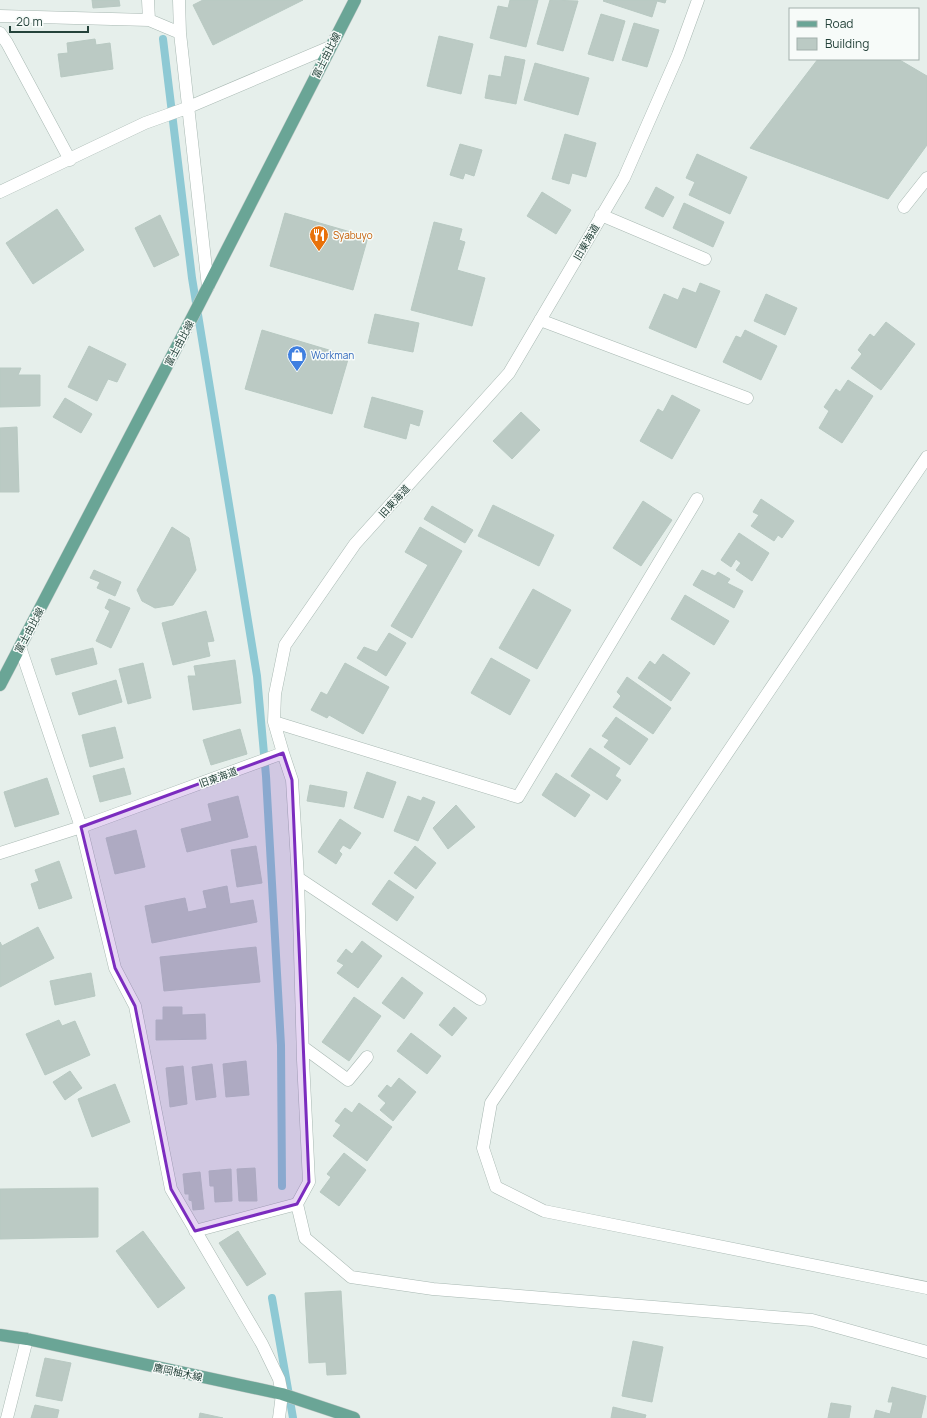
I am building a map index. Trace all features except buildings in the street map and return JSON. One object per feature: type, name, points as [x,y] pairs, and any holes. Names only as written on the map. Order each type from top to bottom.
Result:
[{"type":"main road","name":"富士由比線","points":[[0,685],[208,287],[354,0]]},
{"type":"main road","name":"鷹岡柚木線","points":[[0,1335],[27,1339],[282,1394],[354,1418]]},
{"type":"street","points":[[148,0],[149,20]]},
{"type":"street","points":[[178,0],[186,108],[208,287]]},
{"type":"street","name":"旧東海道","points":[[0,853],[81,827],[283,753],[274,722],[275,694],[285,645],[355,544],[509,373],[624,178],[678,55],[698,0]]},
{"type":"street","points":[[0,16],[149,20],[180,33]]},
{"type":"street","points":[[0,33],[7,43],[70,160]]},
{"type":"street","points":[[0,192],[145,123],[186,108],[330,47]]},
{"type":"street","points":[[904,207],[927,178]]},
{"type":"street","points":[[601,216],[705,259]]},
{"type":"street","points":[[540,320],[747,398]]},
{"type":"street","points":[[927,457],[831,597],[492,1103],[483,1148],[496,1187],[544,1211],[927,1288]]},
{"type":"street","points":[[274,722],[518,797],[697,499]]},
{"type":"street","points":[[20,647],[81,827],[115,968],[135,1006],[171,1189],[262,1344],[279,1379],[282,1394],[279,1418]]},
{"type":"street","points":[[283,753],[292,780],[298,878],[309,1182],[297,1204],[305,1238],[351,1277],[433,1289],[812,1320],[927,1352]]},
{"type":"street","points":[[298,878],[480,998]]},
{"type":"street","points":[[303,1047],[348,1080],[368,1057]]},
{"type":"street","points":[[195,1231],[297,1204]]},
{"type":"street","points":[[7,1418],[27,1339]]},
{"type":"highlighted area","points":[[283,753],[292,780],[309,1182],[297,1204],[195,1231],[171,1189],[135,1006],[115,968],[81,827]]},
{"type":"waterway","points":[[163,39],[192,278],[257,676],[266,776],[281,1045],[282,1186]]},
{"type":"waterway","points":[[272,1298],[293,1418]]},
{"type":"place","name":"Syabuyo","points":[[319,252]]},
{"type":"place","name":"Workman","points":[[297,372]]}]
